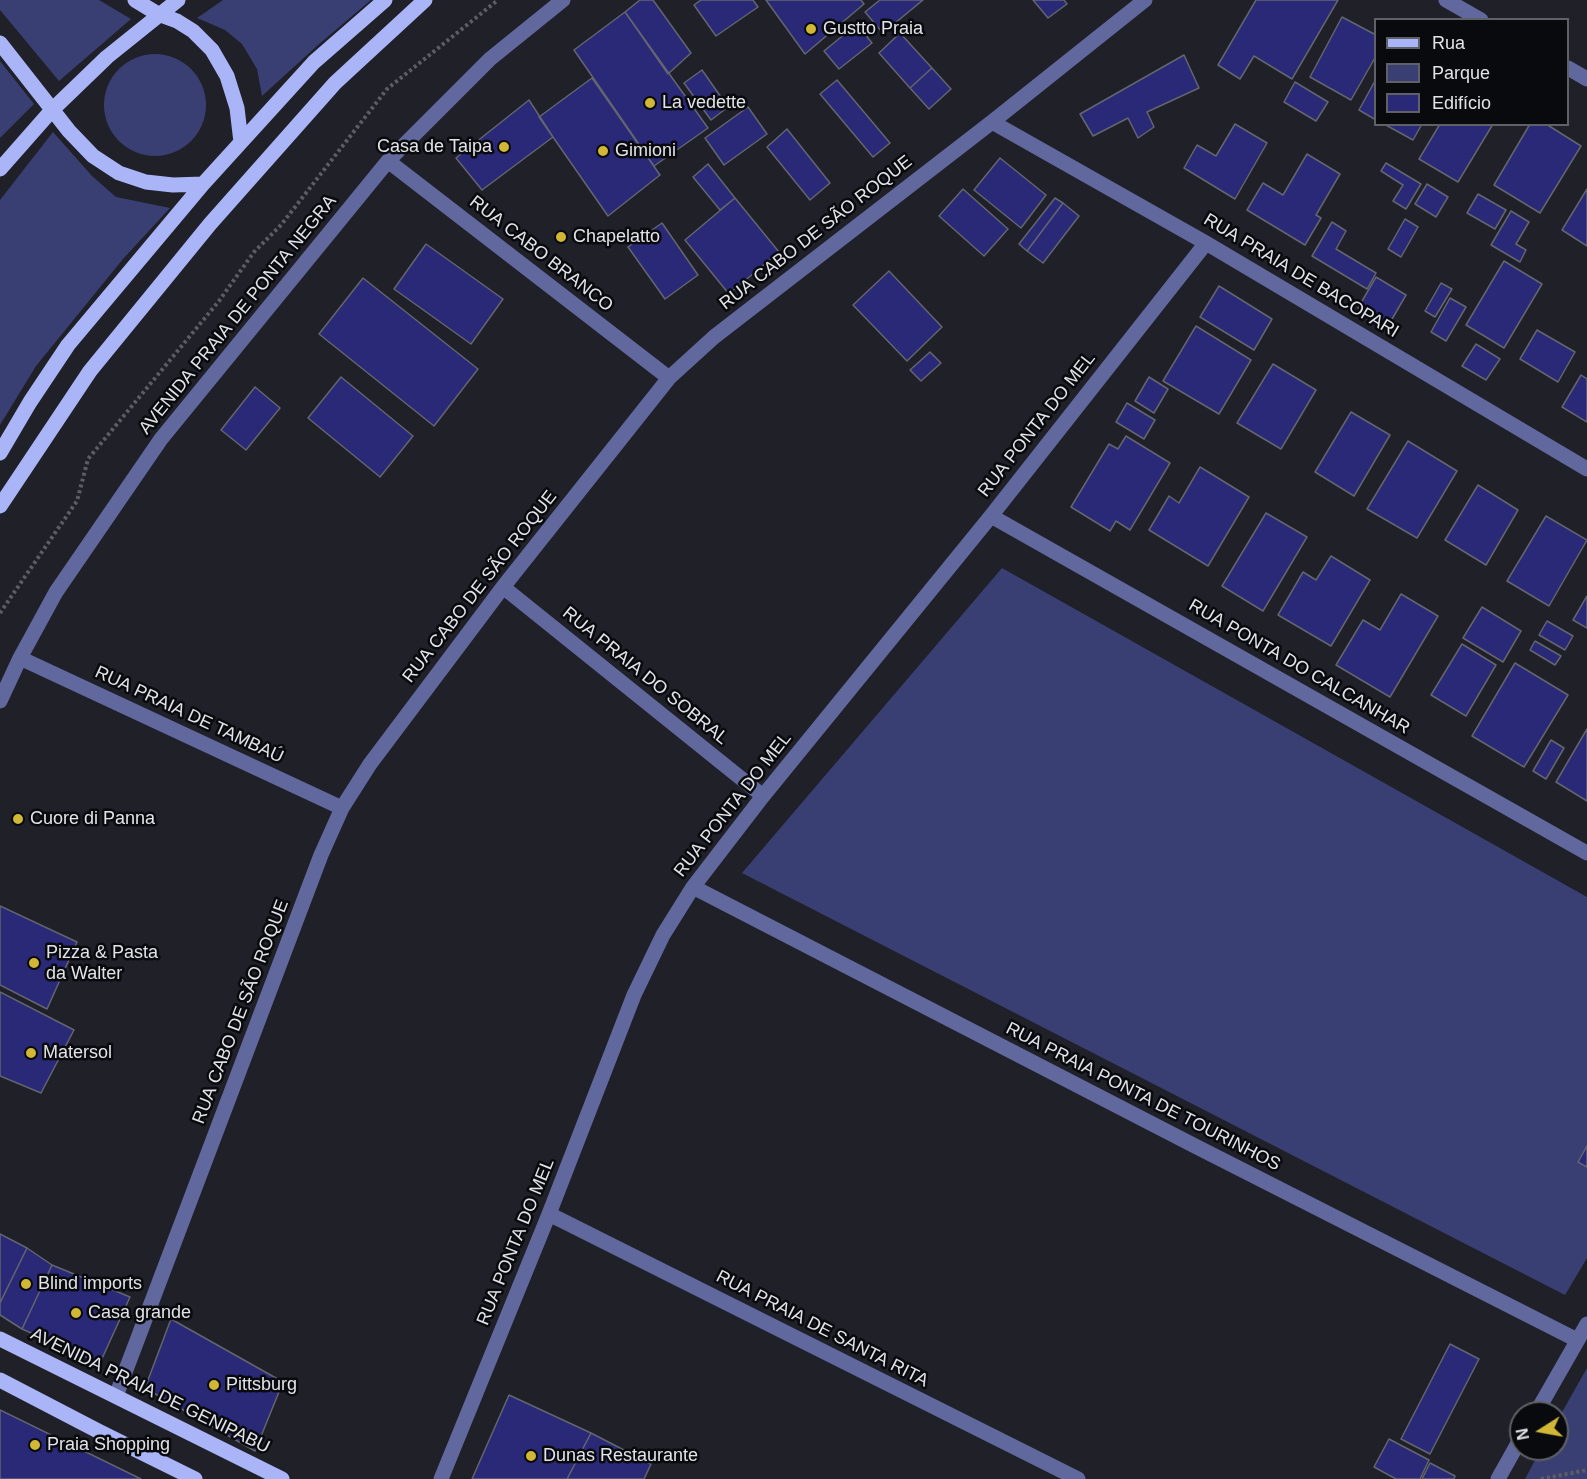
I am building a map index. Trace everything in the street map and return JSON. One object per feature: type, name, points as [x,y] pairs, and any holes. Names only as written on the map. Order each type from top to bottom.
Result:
[{"type":"main road","points":[[135,0],[193,31],[212,50],[227,76],[237,108],[241,142]]},
{"type":"main road","points":[[0,169],[52,110],[107,57],[178,0]]},
{"type":"main road","points":[[0,453],[68,345],[203,184],[314,62],[386,0]]},
{"type":"main road","points":[[0,506],[90,371],[210,224],[335,83],[425,0]]},
{"type":"main road","points":[[0,43],[69,131],[93,156],[119,173],[146,182],[172,185],[203,184]]},
{"type":"main road","name":"AVENIDA PRAIA DE GENIPABU","points":[[0,1339],[282,1479]]},
{"type":"main road","points":[[0,1380],[195,1479]]},
{"type":"street","name":"AVENIDA PRAIA DE PONTA NEGRA","points":[[0,701],[56,591],[161,439],[388,161],[490,59],[563,0]]},
{"type":"street","name":"RUA CABO DE SÃO ROQUE","points":[[117,1396],[317,866],[342,808],[370,764],[503,587],[669,378],[714,337],[992,122],[1145,0]]},
{"type":"street","points":[[1446,0],[1477,18]]},
{"type":"street","points":[[1569,70],[1587,80]]},
{"type":"street","name":"RUA PRAIA DE BACOPARI","points":[[992,122],[1206,243],[1587,469]]},
{"type":"street","name":"RUA CABO BRANCO","points":[[388,161],[669,378]]},
{"type":"street","name":"RUA PONTA DO MEL","points":[[441,1479],[549,1214],[633,995],[663,935],[693,887],[763,796],[991,516],[1206,243]]},
{"type":"street","name":"RUA PONTA DO CALCANHAR","points":[[991,516],[1587,853]]},
{"type":"street","name":"RUA PRAIA DO SOBRAL","points":[[503,587],[763,796]]},
{"type":"street","name":"RUA PRAIA DE TAMBAÚ","points":[[20,658],[342,808]]},
{"type":"street","name":"RUA PRAIA PONTA DE TOURINHOS","points":[[693,887],[1577,1340]]},
{"type":"street","name":"RUA PRAIA DE SANTA RITA","points":[[549,1214],[1078,1479]]},
{"type":"street","points":[[1543,1401],[1587,1324]]},
{"type":"street","points":[[1498,1479],[1509,1459]]},
{"type":"path","points":[[0,613],[77,501],[88,459],[219,301],[254,252],[281,225],[387,89],[498,0]]},
{"type":"path","points":[[1541,1479],[1587,1470]]},
{"type":"green space","points":[[0,0],[99,0],[131,19],[59,81],[0,10]]},
{"type":"green space","points":[[223,0],[371,0],[262,96],[257,69],[242,44],[225,30],[197,18]]},
{"type":"green space","points":[[155,54],[174,58],[191,69],[202,86],[206,105],[202,124],[191,141],[174,152],[155,156],[136,152],[119,141],[108,124],[104,105],[108,86],[119,69],[136,58]]},
{"type":"green space","points":[[0,61],[34,104],[0,138]]},
{"type":"green space","points":[[53,132],[92,176],[116,197],[170,208],[123,259],[36,366],[0,425],[0,200]]},
{"type":"green space","points":[[1002,568],[1587,897],[1587,1258],[1565,1295],[742,873]]},
{"type":"green space","points":[[1587,1368],[1587,1479],[1525,1479],[1535,1461],[1569,1461],[1568,1401]]},
{"type":"building","points":[[640,0],[653,0],[691,53],[668,74],[625,12]]},
{"type":"building","points":[[701,0],[753,0],[758,7],[716,36],[694,5]]},
{"type":"building","name":"Gustto Praia","points":[[766,0],[861,0],[864,4],[805,54]]},
{"type":"building","points":[[880,0],[923,0],[883,33],[865,12]]},
{"type":"building","points":[[1033,0],[1064,0],[1067,4],[1048,18]]},
{"type":"building","points":[[1256,0],[1338,0],[1292,79],[1254,56],[1240,79],[1218,65]]},
{"type":"building","name":"La vedette","points":[[625,12],[708,128],[654,166],[574,50]]},
{"type":"building","points":[[1342,17],[1374,34],[1374,60],[1351,100],[1310,77]]},
{"type":"building","points":[[857,24],[872,43],[839,69],[824,51]]},
{"type":"building","points":[[900,33],[932,68],[910,88],[879,53]]},
{"type":"building","points":[[1184,55],[1199,88],[1147,112],[1154,127],[1138,138],[1128,118],[1093,136],[1080,114]]},
{"type":"building","points":[[932,68],[951,89],[929,109],[910,88]]},
{"type":"building","points":[[702,70],[728,107],[711,120],[684,83]]},
{"type":"building","name":"Gimioni","points":[[592,78],[660,175],[608,216],[539,117]]},
{"type":"building","points":[[837,80],[890,143],[873,157],[820,94]]},
{"type":"building","points":[[1295,82],[1328,102],[1316,121],[1284,102]]},
{"type":"building","points":[[1374,83],[1374,119],[1359,110]]},
{"type":"building","name":"Casa de Taipa","points":[[529,100],[553,137],[482,190],[456,158]]},
{"type":"building","points":[[748,107],[767,134],[724,165],[705,138]]},
{"type":"building","points":[[1235,124],[1267,143],[1235,199],[1184,168],[1197,145],[1216,156]]},
{"type":"building","points":[[1388,126],[1421,126],[1413,140]]},
{"type":"building","points":[[1439,126],[1492,126],[1458,182],[1419,159]]},
{"type":"building","points":[[1529,126],[1549,126],[1581,146],[1540,213],[1494,185]]},
{"type":"building","points":[[787,129],[830,183],[810,200],[767,147]]},
{"type":"building","points":[[1307,154],[1340,174],[1316,215],[1321,218],[1305,245],[1247,210],[1263,183],[1283,195]]},
{"type":"building","points":[[1000,158],[1046,195],[1021,228],[974,190]]},
{"type":"building","points":[[1386,163],[1421,184],[1406,209],[1393,201],[1403,185],[1381,171]]},
{"type":"building","points":[[708,164],[735,198],[720,210],[693,177]]},
{"type":"building","points":[[1427,184],[1448,197],[1436,217],[1415,204]]},
{"type":"building","points":[[963,189],[1008,229],[984,256],[939,216]]},
{"type":"building","points":[[1587,189],[1587,246],[1562,230]]},
{"type":"building","points":[[1478,194],[1506,210],[1495,229],[1467,213]]},
{"type":"building","points":[[735,198],[779,252],[729,294],[685,240]]},
{"type":"building","points":[[1055,198],[1063,203],[1027,251],[1019,244]]},
{"type":"building","points":[[1063,203],[1079,216],[1043,263],[1027,251]]},
{"type":"building","points":[[1511,211],[1529,222],[1516,244],[1526,250],[1520,262],[1491,245]]},
{"type":"building","points":[[1405,219],[1418,227],[1401,257],[1388,249]]},
{"type":"building","points":[[1332,222],[1346,231],[1336,249],[1376,273],[1367,289],[1312,256]]},
{"type":"building","points":[[662,223],[698,275],[665,299],[628,247]]},
{"type":"building","points":[[426,244],[503,299],[471,344],[394,289]]},
{"type":"building","points":[[1504,261],[1542,284],[1504,348],[1466,325]]},
{"type":"building","points":[[889,271],[942,327],[907,361],[853,305]]},
{"type":"building","points":[[1376,277],[1406,295],[1388,326],[1358,308]]},
{"type":"building","points":[[363,278],[478,369],[434,426],[319,334]]},
{"type":"building","points":[[1441,283],[1452,289],[1435,317],[1425,311]]},
{"type":"building","points":[[1219,286],[1272,319],[1254,350],[1200,317]]},
{"type":"building","points":[[1450,298],[1466,307],[1446,341],[1431,332]]},
{"type":"building","points":[[1196,326],[1251,360],[1219,414],[1163,381]]},
{"type":"building","points":[[1537,330],[1575,352],[1558,382],[1520,359]]},
{"type":"building","points":[[1476,344],[1500,359],[1486,380],[1462,366]]},
{"type":"building","points":[[930,352],[941,363],[921,381],[910,370]]},
{"type":"building","points":[[1273,364],[1316,390],[1281,449],[1237,423]]},
{"type":"building","points":[[1581,375],[1587,379],[1587,422],[1562,407]]},
{"type":"building","points":[[341,377],[413,436],[380,477],[308,418]]},
{"type":"building","points":[[1149,377],[1168,389],[1154,413],[1135,401]]},
{"type":"building","points":[[255,387],[280,408],[246,450],[221,430]]},
{"type":"building","points":[[1127,403],[1155,420],[1144,439],[1116,422]]},
{"type":"building","points":[[1351,412],[1390,435],[1354,496],[1315,472]]},
{"type":"building","points":[[1126,436],[1170,463],[1130,530],[1116,521],[1110,531],[1071,507],[1109,444],[1118,449]]},
{"type":"building","points":[[1408,441],[1457,471],[1417,538],[1367,509]]},
{"type":"building","points":[[1200,467],[1249,497],[1208,566],[1149,530],[1169,496],[1179,503]]},
{"type":"building","points":[[1478,485],[1518,510],[1486,565],[1445,540]]},
{"type":"building","points":[[1266,513],[1307,537],[1263,611],[1222,586]]},
{"type":"building","points":[[1546,516],[1587,540],[1549,606],[1507,581]]},
{"type":"building","points":[[1331,556],[1370,580],[1331,646],[1278,615],[1303,572],[1316,580]]},
{"type":"building","points":[[1401,594],[1438,616],[1390,697],[1336,665],[1363,620],[1380,630]]},
{"type":"building","points":[[1587,596],[1587,628],[1573,620]]},
{"type":"building","points":[[1482,607],[1521,631],[1503,662],[1463,638]]},
{"type":"building","points":[[1547,621],[1573,636],[1565,650],[1539,635]]},
{"type":"building","points":[[1535,641],[1561,656],[1555,665],[1530,650]]},
{"type":"building","points":[[1462,644],[1496,665],[1466,716],[1431,695]]},
{"type":"building","points":[[1515,663],[1568,695],[1524,767],[1472,736]]},
{"type":"building","points":[[1587,729],[1587,801],[1556,782]]},
{"type":"building","points":[[1551,740],[1564,748],[1546,779],[1533,771]]},
{"type":"building","name":"Pizza & Pasta da Walter","points":[[0,906],[77,942],[47,1009],[0,985]]},
{"type":"building","name":"Matersol","points":[[0,992],[74,1030],[41,1093],[0,1076]]},
{"type":"building","points":[[1587,1146],[1587,1167],[1578,1162]]},
{"type":"building","points":[[0,1234],[27,1248],[0,1303]]},
{"type":"building","name":"Blind imports","points":[[27,1248],[52,1265],[22,1329],[0,1315],[0,1303]]},
{"type":"building","name":"Casa grande","points":[[52,1265],[130,1297],[100,1363],[22,1329]]},
{"type":"building","name":"Pittsburg","points":[[171,1319],[283,1382],[255,1451],[145,1388]]},
{"type":"building","points":[[1450,1344],[1479,1359],[1430,1454],[1401,1439]]},
{"type":"building","name":"Dunas Restaurante","points":[[509,1395],[591,1433],[567,1479],[472,1479]]},
{"type":"building","name":"Praia Shopping","points":[[0,1410],[141,1479],[0,1479]]},
{"type":"building","points":[[591,1433],[651,1464],[644,1479],[567,1479]]},
{"type":"building","points":[[1389,1439],[1429,1460],[1420,1479],[1396,1479],[1374,1467]]},
{"type":"building","points":[[1430,1463],[1455,1476],[1454,1479],[1422,1479]]},
{"type":"place","name":"Gustto Praia","points":[[811,29]]},
{"type":"place","name":"La vedette","points":[[650,103]]},
{"type":"place","name":"Casa de Taipa","points":[[504,147]]},
{"type":"place","name":"Gimioni","points":[[603,151]]},
{"type":"place","name":"Chapelatto","points":[[561,237]]},
{"type":"place","name":"Cuore di Panna","points":[[18,819]]},
{"type":"place","name":"Pizza & Pasta da Walter","points":[[34,963]]},
{"type":"place","name":"Matersol","points":[[31,1053]]},
{"type":"place","name":"Blind imports","points":[[26,1284]]},
{"type":"place","name":"Casa grande","points":[[76,1313]]},
{"type":"place","name":"Pittsburg","points":[[214,1385]]},
{"type":"place","name":"Praia Shopping","points":[[35,1445]]},
{"type":"place","name":"Dunas Restaurante","points":[[531,1456]]}]
